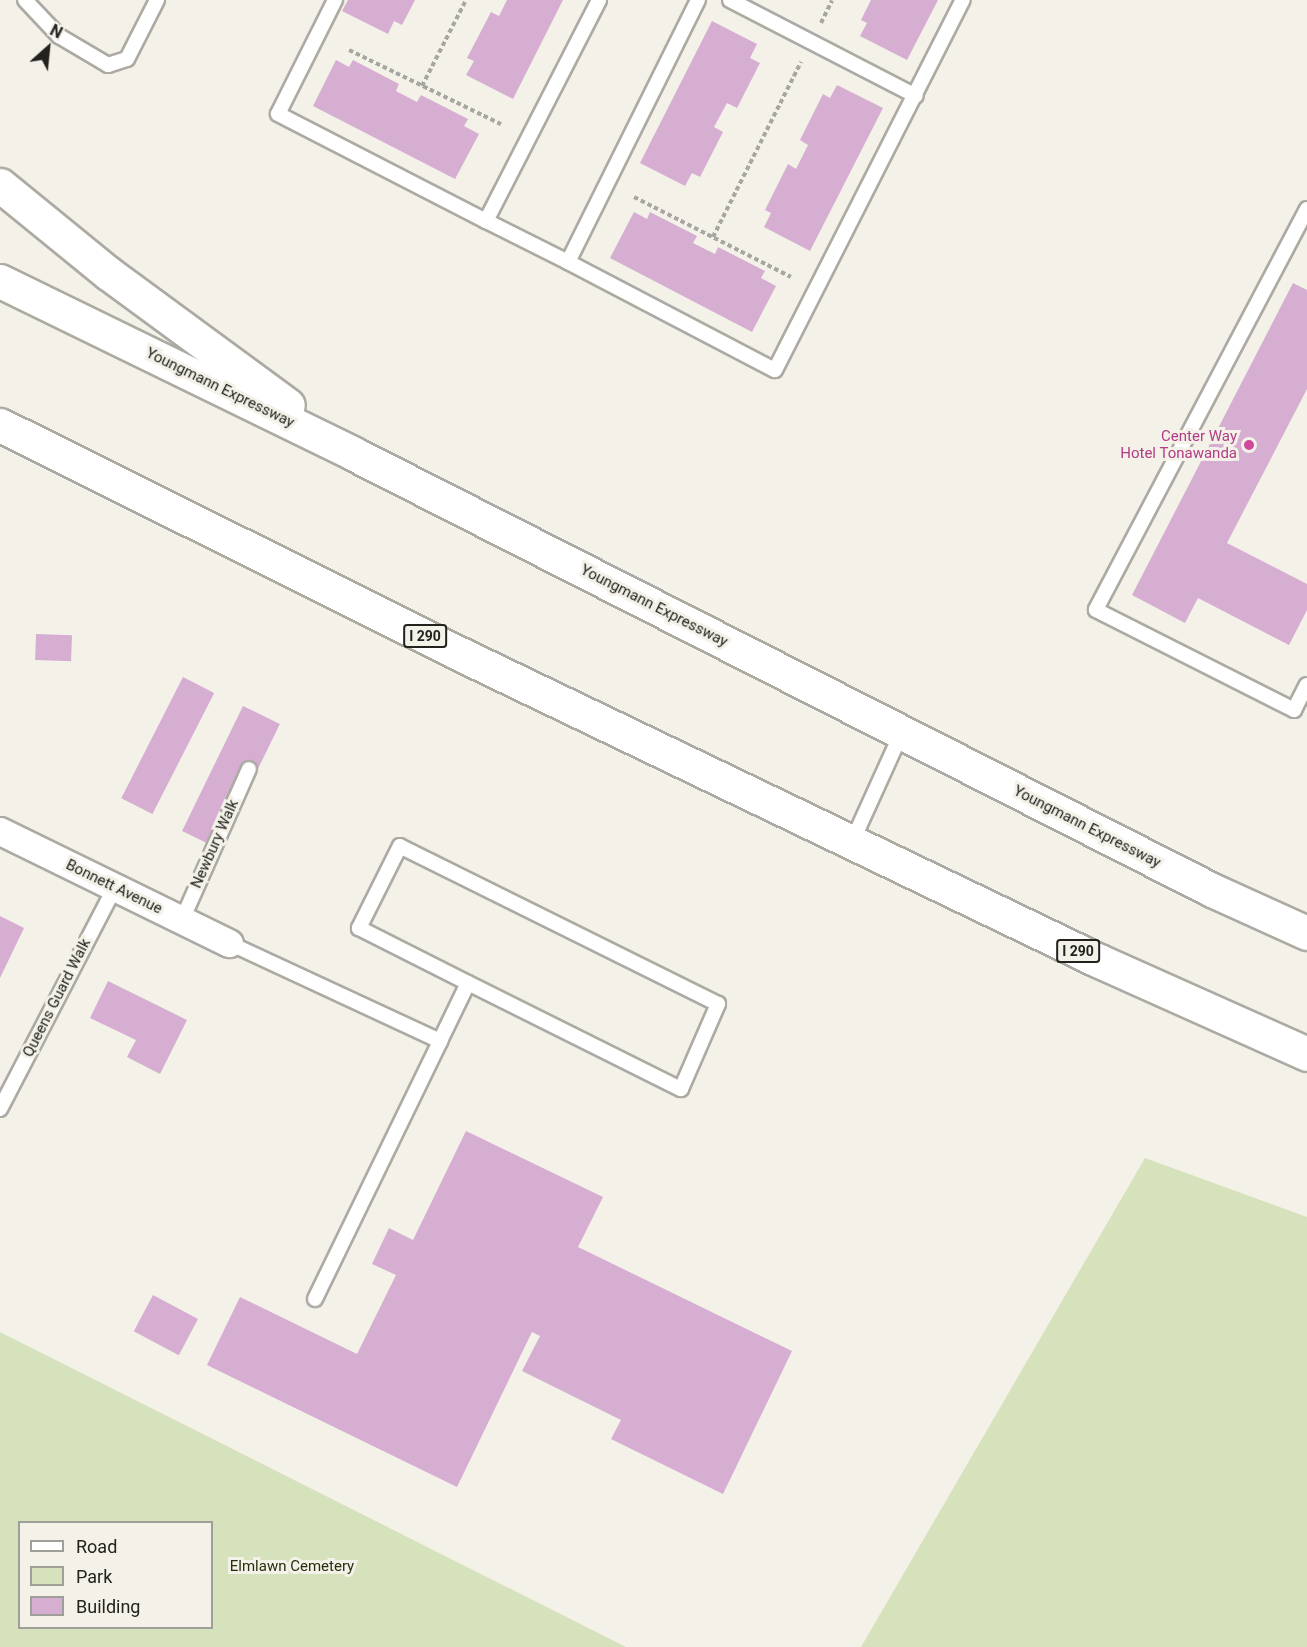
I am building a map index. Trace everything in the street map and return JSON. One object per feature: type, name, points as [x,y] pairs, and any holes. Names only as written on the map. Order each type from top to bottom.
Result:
[{"type":"highway","points":[[0,185],[108,273],[354,454]]},
{"type":"highway","name":"Youngmann Expressway","points":[[0,281],[354,454],[1212,890],[1307,933]]},
{"type":"highway","name":"I 290","points":[[0,425],[458,653],[1097,960],[1307,1054]]},
{"type":"street","name":"Bonnett Avenue","points":[[0,831],[228,943]]},
{"type":"lane","points":[[25,0],[59,36],[108,65],[127,59],[157,0]]},
{"type":"lane","points":[[335,0],[278,114],[775,370],[963,0]]},
{"type":"lane","points":[[486,221],[599,0]]},
{"type":"lane","points":[[568,262],[698,0]]},
{"type":"lane","points":[[730,0],[916,96]]},
{"type":"lane","points":[[1307,209],[1303,229],[1096,610],[1294,710],[1307,685]]},
{"type":"lane","points":[[852,842],[902,732]]},
{"type":"lane","name":"Newbury Walk","points":[[182,920],[249,769]]},
{"type":"lane","points":[[400,846],[718,1004],[681,1089],[468,983],[359,928],[400,846]]},
{"type":"lane","name":"Queens Guard Walk","points":[[0,1108],[115,887]]},
{"type":"lane","points":[[228,943],[440,1041]]},
{"type":"lane","points":[[315,1299],[468,983]]},
{"type":"path","points":[[422,86],[466,0]]},
{"type":"path","points":[[712,237],[832,0]]},
{"type":"path","points":[[349,50],[501,124]]},
{"type":"path","points":[[634,197],[790,277]]},
{"type":"green space","points":[[1145,1158],[1307,1217],[1307,1647],[861,1647]]},
{"type":"green space","name":"Elmlawn Cemetery","points":[[0,1332],[626,1647],[0,1647]]},
{"type":"building","points":[[348,0],[415,0],[402,25],[394,21],[388,34],[342,11]]},
{"type":"building","points":[[507,0],[563,0],[513,99],[466,75],[474,61],[467,58],[491,12],[499,16]]},
{"type":"building","points":[[871,0],[938,0],[907,60],[860,36],[867,23],[861,20]]},
{"type":"building","points":[[712,21],[757,44],[750,58],[760,63],[737,108],[727,103],[714,127],[723,132],[700,177],[692,173],[685,186],[640,163]]},
{"type":"building","points":[[336,60],[349,67],[353,60],[399,84],[396,91],[417,102],[421,95],[468,119],[464,126],[479,134],[455,179],[313,106]]},
{"type":"building","points":[[837,85],[883,108],[810,251],[764,227],[771,213],[765,210],[788,164],[796,169],[808,145],[800,140],[823,94],[830,98]]},
{"type":"building","points":[[634,212],[647,219],[650,212],[697,236],[693,243],[715,254],[718,247],[765,271],[761,278],[776,286],[752,332],[610,258]]},
{"type":"building","points":[[1293,283],[1307,290],[1307,389],[1227,543],[1307,584],[1307,610],[1289,645],[1198,598],[1185,623],[1132,595]]},
{"type":"building","points":[[36,634],[72,635],[71,661],[35,660]]},
{"type":"building","points":[[183,677],[214,693],[152,814],[121,798]]},
{"type":"building","points":[[243,706],[280,724],[219,849],[182,831]]},
{"type":"building","points":[[0,916],[24,928],[0,978]]},
{"type":"building","points":[[108,981],[187,1020],[160,1074],[127,1057],[136,1040],[90,1018]]},
{"type":"building","points":[[466,1131],[603,1197],[578,1247],[792,1351],[723,1494],[611,1439],[621,1420],[522,1371],[540,1336],[532,1332],[457,1487],[207,1365],[240,1297],[357,1354],[396,1275],[372,1264],[389,1228],[413,1240]]},
{"type":"building","points":[[153,1295],[198,1319],[179,1355],[134,1331]]},
{"type":"place","name":"Center Way Hotel Tonawanda","points":[[1249,445]]}]
